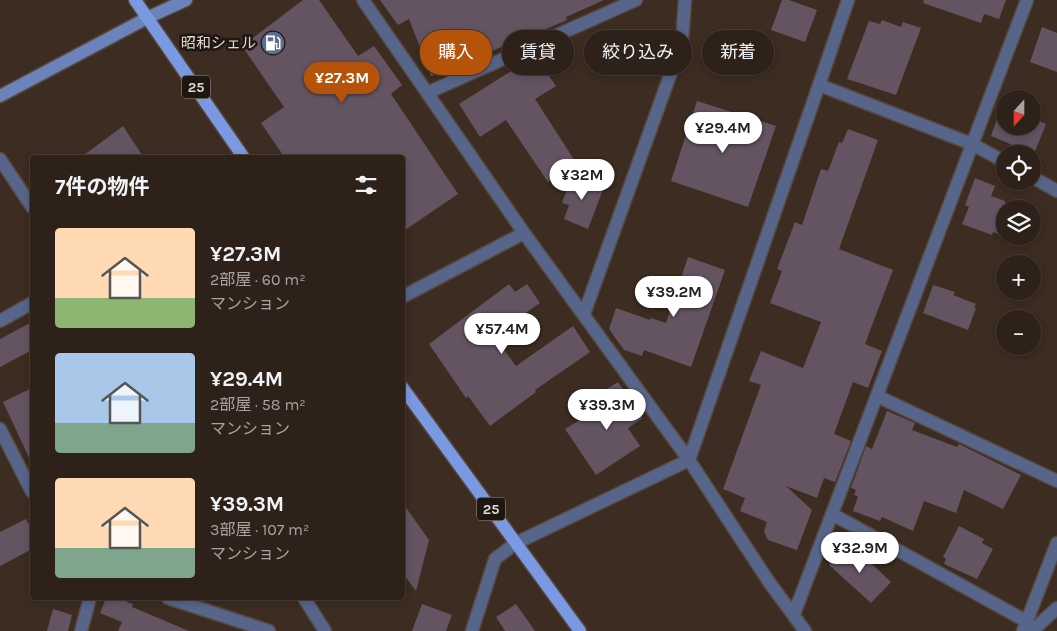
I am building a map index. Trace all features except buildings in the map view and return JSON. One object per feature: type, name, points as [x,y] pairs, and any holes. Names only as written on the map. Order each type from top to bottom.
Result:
[{"type":"main road","name":"25","points":[[135,0],[242,155]]},
{"type":"main road","name":"25","points":[[405,391],[580,631]]},
{"type":"street","points":[[0,96],[148,17],[186,0]]},
{"type":"street","points":[[364,0],[429,92],[524,233],[584,314],[672,440],[689,460],[769,582],[805,631]]},
{"type":"street","points":[[429,92],[636,0]]},
{"type":"street","points":[[584,314],[682,42],[685,0]]},
{"type":"street","points":[[472,631],[495,559],[516,543],[689,460],[848,0]]},
{"type":"street","points":[[794,614],[1027,0]]},
{"type":"street","points":[[819,85],[972,144],[996,157]]},
{"type":"street","points":[[0,159],[30,204]]},
{"type":"street","points":[[1041,182],[1057,191]]},
{"type":"street","points":[[405,295],[524,233]]},
{"type":"street","points":[[0,321],[30,304]]},
{"type":"street","points":[[877,396],[1057,481]]},
{"type":"street","points":[[0,429],[30,488]]},
{"type":"street","points":[[832,514],[1027,628]]},
{"type":"street","points":[[1027,628],[1057,543]]},
{"type":"street","points":[[81,631],[89,600]]},
{"type":"street","points":[[174,600],[269,631]]},
{"type":"street","points":[[305,600],[325,631]]},
{"type":"street","points":[[1027,628],[1057,608]]},
{"type":"place","name":"昭和シェル","points":[[273,43]]}]
